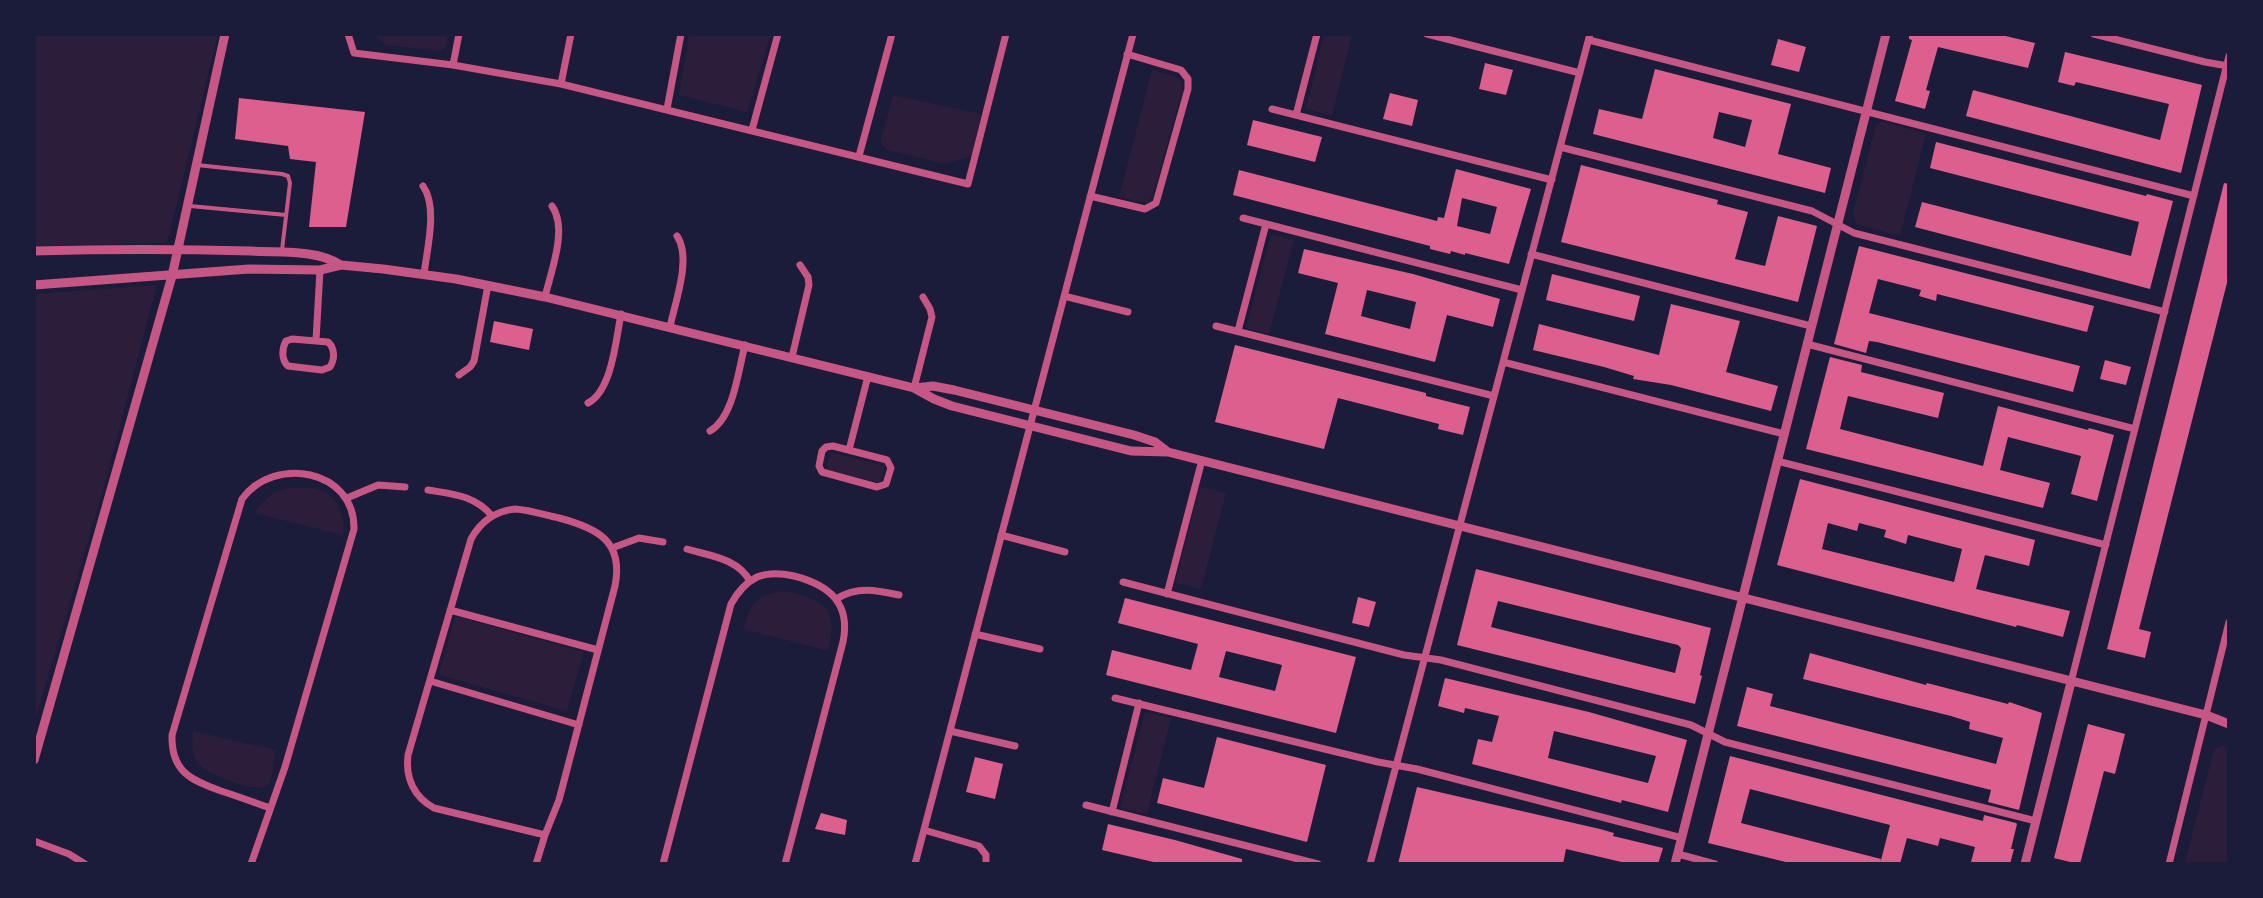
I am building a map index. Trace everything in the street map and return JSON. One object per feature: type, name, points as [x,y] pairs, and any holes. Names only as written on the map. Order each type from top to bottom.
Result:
[{"type":"street","points":[[34,760],[172,276],[225,34]]},
{"type":"street","points":[[348,34],[354,53],[453,65],[561,84],[968,184],[1006,34]]},
{"type":"street","points":[[453,65],[459,34]]},
{"type":"street","points":[[561,84],[571,34]]},
{"type":"street","points":[[667,109],[681,34]]},
{"type":"street","points":[[752,130],[778,34]]},
{"type":"street","points":[[859,156],[892,34]]},
{"type":"street","points":[[915,864],[1133,34]]},
{"type":"street","points":[[1296,115],[1317,34]]},
{"type":"street","points":[[1427,34],[1580,73]]},
{"type":"street","points":[[1715,864],[1677,859],[1886,34]]},
{"type":"street","points":[[2094,34],[2228,66]]},
{"type":"street","points":[[1370,864],[1590,37],[2194,196]]},
{"type":"street","points":[[1090,196],[1145,209],[1156,203],[1188,89],[1188,79],[1181,70],[1127,54]]},
{"type":"street","points":[[2025,864],[2229,56]]},
{"type":"street","points":[[1272,109],[1552,180]]},
{"type":"street","points":[[1560,147],[1812,211],[1854,233],[2165,312]]},
{"type":"street","points":[[423,186],[431,203],[424,274]]},
{"type":"street","points":[[545,297],[559,232],[558,217],[552,206]]},
{"type":"street","points":[[1243,218],[1522,290]]},
{"type":"street","points":[[1238,331],[1266,224]]},
{"type":"street","points":[[670,327],[684,260],[683,247],[677,236]]},
{"type":"street","points":[[34,251],[177,249],[282,252],[322,256],[341,265],[424,274],[545,297],[914,388],[943,403],[1131,451],[1168,452],[1202,460],[2206,715],[2229,724]]},
{"type":"street","points":[[1531,254],[1811,326]]},
{"type":"street","points":[[34,285],[249,269],[320,270],[341,265]]},
{"type":"street","points":[[792,357],[809,285],[805,270],[800,265]]},
{"type":"street","points":[[316,340],[320,270]]},
{"type":"street","points":[[459,375],[474,361],[488,285]]},
{"type":"street","points":[[1064,296],[1128,312]]},
{"type":"street","points":[[914,388],[932,317],[923,297]]},
{"type":"street","points":[[588,403],[603,389],[621,314]]},
{"type":"street","points":[[1216,326],[1494,396]]},
{"type":"street","points":[[316,340],[328,342],[333,347],[330,367],[322,370],[285,364],[286,341],[316,340]]},
{"type":"street","points":[[1807,344],[2135,429]]},
{"type":"street","points":[[710,431],[722,423],[728,411],[745,345]]},
{"type":"street","points":[[1503,362],[1784,434]]},
{"type":"street","points":[[849,450],[868,376]]},
{"type":"street","points":[[914,388],[944,388],[1034,410],[1145,438],[1168,452]]},
{"type":"street","points":[[826,447],[849,450],[887,460],[891,468],[886,484],[877,487],[825,474],[820,470],[822,451],[826,447]]},
{"type":"street","points":[[1167,594],[1202,460]]},
{"type":"street","points":[[1777,461],[2106,545]]},
{"type":"street","points":[[251,864],[285,767],[353,537],[353,512],[340,489],[322,478],[295,474],[267,478],[247,492],[236,514],[172,735],[173,755],[188,777],[270,808]]},
{"type":"street","points":[[347,498],[378,485],[405,487]]},
{"type":"street","points":[[428,490],[471,499],[492,516]]},
{"type":"street","points":[[536,864],[557,809],[617,575],[617,564],[612,548],[600,534],[583,524],[515,509],[505,510],[480,526],[471,539],[408,755],[407,773],[414,790],[434,808],[545,835]]},
{"type":"street","points":[[1001,535],[1065,552]]},
{"type":"street","points":[[612,548],[639,538],[663,542]]},
{"type":"street","points":[[687,549],[734,564],[750,581]]},
{"type":"street","points":[[663,864],[728,614],[736,595],[750,581],[765,575],[786,574],[821,585],[836,599],[844,619],[845,633],[785,864]]},
{"type":"street","points":[[1123,582],[1691,725],[1725,742],[2036,821]]},
{"type":"street","points":[[836,599],[859,589],[899,595]]},
{"type":"street","points":[[450,610],[598,650]]},
{"type":"street","points":[[2169,864],[2229,622]]},
{"type":"street","points":[[975,634],[1040,649]]},
{"type":"street","points":[[430,681],[579,725]]},
{"type":"street","points":[[1115,698],[1417,769],[1682,838]]},
{"type":"street","points":[[1112,812],[1139,703]]},
{"type":"street","points":[[950,731],[1015,746]]},
{"type":"street","points":[[1086,805],[1318,864]]},
{"type":"street","points":[[924,830],[979,846],[986,855],[986,864]]},
{"type":"street","points":[[34,841],[69,854],[85,864]]},
{"type":"lane","points":[[197,165],[285,175],[290,183],[282,252]]},
{"type":"lane","points":[[188,206],[286,215]]},
{"type":"shaded area","points":[[34,34],[218,34],[168,240],[164,243],[34,246]]},
{"type":"shaded area","points":[[373,34],[448,34],[446,46],[441,51],[386,45]]},
{"type":"shaded area","points":[[689,34],[771,34],[747,112],[679,95]]},
{"type":"shaded area","points":[[1324,34],[1352,34],[1332,116],[1306,109]]},
{"type":"shaded area","points":[[1152,70],[1175,76],[1182,82],[1182,91],[1153,195],[1147,203],[1119,197]]},
{"type":"shaded area","points":[[893,95],[981,114],[972,156],[944,164],[887,150],[881,140]]},
{"type":"shaded area","points":[[1882,121],[1926,134],[1900,236],[1856,224],[1853,214],[1876,125]]},
{"type":"shaded area","points":[[1271,234],[1294,240],[1269,334],[1246,328]]},
{"type":"shaded area","points":[[157,285],[106,479],[34,725],[34,294]]},
{"type":"shaded area","points":[[830,452],[885,466],[880,483],[826,470]]},
{"type":"shaded area","points":[[1200,487],[1226,493],[1201,589],[1175,583]]},
{"type":"shaded area","points":[[290,488],[314,488],[330,496],[342,513],[343,535],[254,513],[269,496]]},
{"type":"shaded area","points":[[782,591],[808,597],[825,607],[832,624],[828,651],[744,629],[752,607],[760,598]]},
{"type":"shaded area","points":[[455,616],[584,652],[567,711],[439,675]]},
{"type":"shaded area","points":[[1145,712],[1171,718],[1147,814],[1120,808]]},
{"type":"shaded area","points":[[193,731],[276,750],[269,783],[260,788],[241,785],[201,767],[194,754]]},
{"type":"shaded area","points":[[2224,745],[2229,753],[2229,864],[2187,864],[2185,862],[2214,749]]},
{"type":"building","points":[[1909,34],[1997,34],[2035,43],[2028,68],[1938,47],[1926,90],[1930,91],[1925,109],[1895,101],[1912,40]]},
{"type":"building","points":[[1778,39],[1806,47],[1799,72],[1771,65]]},
{"type":"building","points":[[2065,52],[2202,85],[2181,173],[1966,116],[1973,90],[2160,140],[2169,104],[2076,82],[2074,86],[2058,82]]},
{"type":"building","points":[[1485,63],[1513,70],[1506,95],[1479,89]]},
{"type":"building","points":[[1655,69],[1791,104],[1778,154],[1831,168],[1825,193],[1593,134],[1599,109],[1642,119]],"holes":[[[1719,112],[1752,120],[1745,147],[1713,138]]]},
{"type":"building","points":[[1390,93],[1418,100],[1412,126],[1383,119]]},
{"type":"building","points":[[239,98],[365,112],[346,227],[309,227],[316,162],[290,159],[288,146],[235,139]]},
{"type":"building","points":[[1253,120],[1322,137],[1315,162],[1247,145]]},
{"type":"building","points":[[1936,142],[2173,201],[2150,289],[1915,227],[1922,202],[2131,256],[2139,222],[1930,168]]},
{"type":"building","points":[[1581,165],[1718,200],[1717,204],[1748,212],[1735,259],[1765,266],[1778,216],[1817,226],[1798,302],[1561,242]]},
{"type":"building","points":[[1456,169],[1531,189],[1509,264],[1465,253],[1451,251],[1450,254],[1430,249],[1430,246],[1233,195],[1239,170],[1437,221],[1438,217],[1444,218]],"holes":[[[1462,198],[1497,207],[1490,234],[1457,226]]]},
{"type":"building","points":[[2224,183],[2229,184],[2229,275],[2139,629],[2151,632],[2145,658],[2107,649]]},
{"type":"building","points":[[1859,246],[2094,306],[2087,332],[1937,294],[1936,301],[1919,296],[1921,290],[1878,279],[1869,313],[2080,366],[2073,392],[1877,342],[1869,341],[1866,353],[1834,344]]},
{"type":"building","points":[[1304,249],[1413,274],[1500,299],[1493,327],[1447,315],[1435,362],[1325,334],[1338,283],[1298,273]],"holes":[[[1367,290],[1416,302],[1410,329],[1361,316]]]},
{"type":"building","points":[[1552,274],[1640,296],[1634,321],[1546,300]]},
{"type":"building","points":[[1671,304],[1740,321],[1726,372],[1778,386],[1771,411],[1671,385],[1633,379],[1634,376],[1604,367],[1533,350],[1539,324],[1659,355]]},
{"type":"building","points":[[494,321],[533,329],[529,350],[490,342]]},
{"type":"building","points":[[1235,345],[1470,407],[1463,435],[1438,429],[1439,424],[1338,398],[1324,449],[1215,422]]},
{"type":"building","points":[[1830,357],[1862,365],[1861,372],[1944,393],[1938,418],[1848,396],[1840,429],[1983,466],[1998,406],[2114,435],[2097,501],[2071,494],[2081,456],[2008,437],[2000,470],[2050,483],[2043,508],[1806,449]]},
{"type":"building","points":[[2105,360],[2131,367],[2126,385],[2100,379]]},
{"type":"building","points":[[1800,479],[2035,540],[2029,566],[1985,555],[1976,589],[2070,611],[2063,637],[1777,565]],"holes":[[[1828,523],[1857,531],[1859,523],[1886,530],[1884,537],[1906,544],[1908,535],[1962,549],[1954,582],[1822,549]]]},
{"type":"building","points":[[1476,569],[1711,628],[1695,704],[1457,645]],"holes":[[[1498,601],[1681,648],[1675,673],[1491,627]]]},
{"type":"building","points":[[1358,597],[1376,602],[1369,627],[1352,623]]},
{"type":"building","points":[[1125,598],[1356,657],[1336,733],[1106,675],[1112,650],[1191,670],[1198,644],[1118,623]],"holes":[[[1226,651],[1282,665],[1275,691],[1219,677]]]},
{"type":"building","points":[[1810,653],[2042,713],[2019,810],[1988,802],[1991,790],[1737,726],[1747,687],[1773,694],[1770,706],[1996,764],[2003,738],[1969,729],[1970,722],[1803,679]]},
{"type":"building","points":[[1445,678],[1589,712],[1687,740],[1668,812],[1622,800],[1621,803],[1472,764],[1478,739],[1492,742],[1499,716],[1465,708],[1464,713],[1438,706]],"holes":[[[1554,731],[1656,756],[1648,783],[1548,758]]]},
{"type":"building","points":[[2088,724],[2125,734],[2115,774],[2104,771],[2078,864],[2054,858]]},
{"type":"building","points":[[1217,737],[1326,765],[1307,842],[1157,803],[1163,778],[1204,788]]},
{"type":"building","points":[[1730,756],[1983,821],[1984,815],[2016,823],[2010,864],[1971,862],[1975,847],[1940,838],[1938,846],[1907,838],[1900,864],[1880,864],[1794,864],[1708,843]],"holes":[[[1750,789],[1890,825],[1880,864],[1881,859],[1741,823]]]},
{"type":"building","points":[[975,757],[1003,764],[995,799],[966,792]]},
{"type":"building","points":[[1417,787],[1600,829],[1614,833],[1613,836],[1663,848],[1658,864],[1630,864],[1566,849],[1563,864],[1398,864]]},
{"type":"building","points":[[821,813],[847,820],[845,835],[815,829]]},
{"type":"building","points":[[1108,824],[1242,859],[1242,864],[1162,864],[1102,850]]}]
